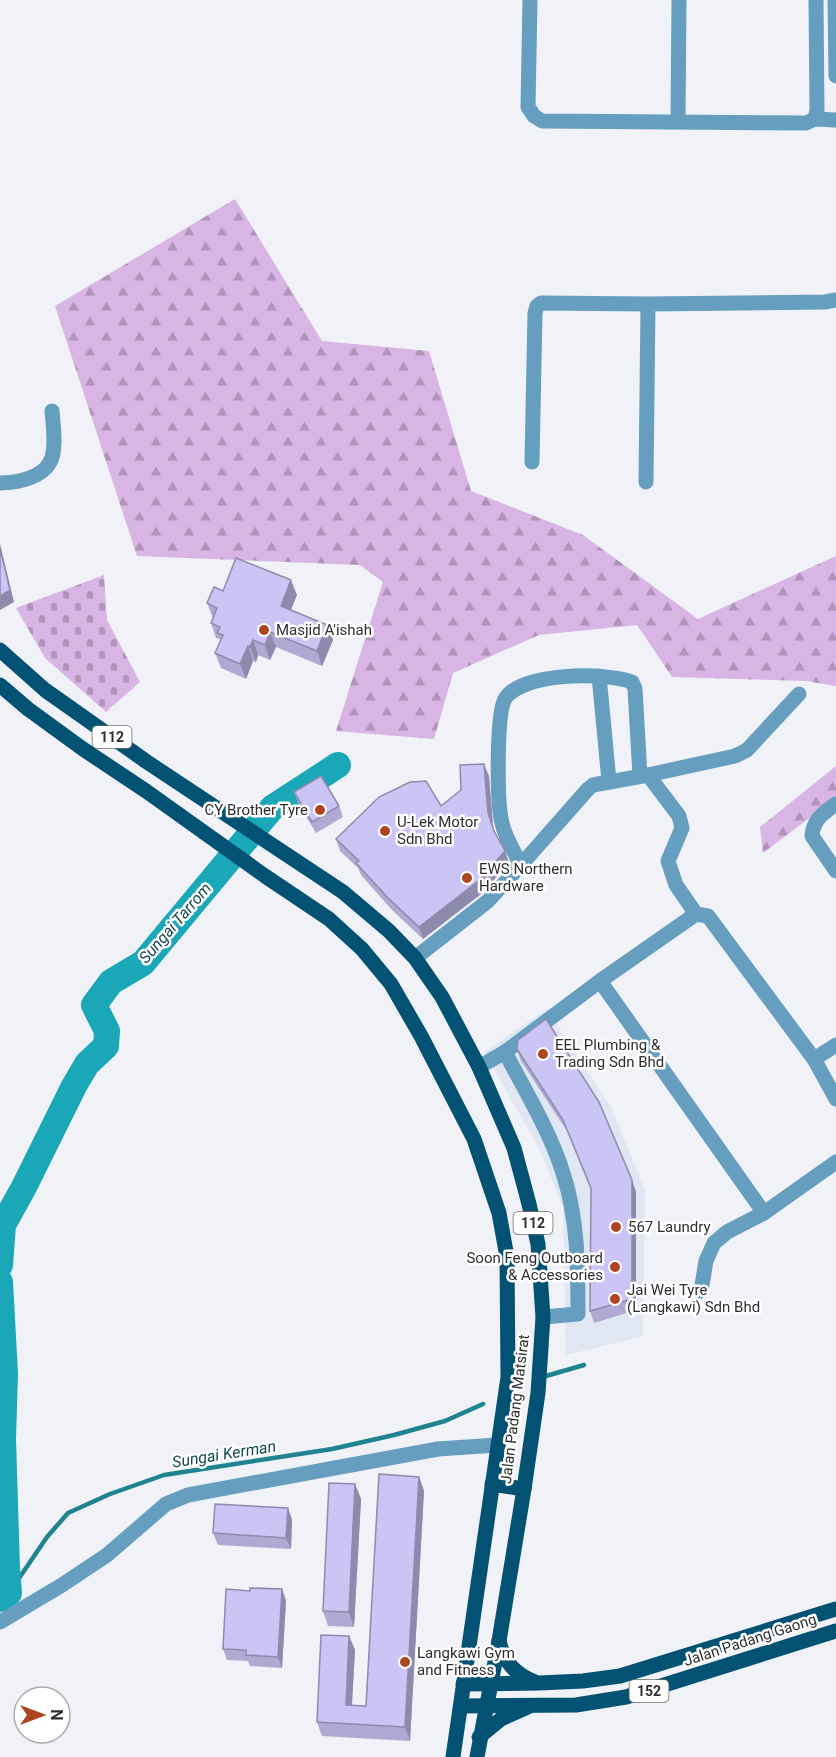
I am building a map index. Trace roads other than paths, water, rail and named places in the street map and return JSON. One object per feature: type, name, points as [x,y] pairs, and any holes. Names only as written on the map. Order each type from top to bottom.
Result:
[{"type":"main road","name":"Jalan Padang Matsirat","points":[[0,650],[45,690],[147,762],[343,892],[389,931],[415,958],[442,997],[479,1067],[514,1148],[538,1244],[543,1317],[538,1393],[524,1489],[477,1757]]},
{"type":"main road","name":"Jalan Padang Matsirat","points":[[0,685],[74,743],[329,919],[362,949],[391,984],[421,1036],[474,1139],[499,1213],[507,1257],[508,1377],[453,1757]]},
{"type":"main road","points":[[492,1484],[524,1489]]},
{"type":"main road","points":[[830,1612],[833,1633]]},
{"type":"main road","name":"Jalan Padang Gaong","points":[[463,1683],[539,1683],[620,1676],[830,1612]]},
{"type":"main road","name":"Jalan Padang Gaong","points":[[461,1706],[576,1705],[626,1697],[833,1633]]},
{"type":"main road","points":[[499,1641],[504,1659],[513,1670],[524,1678],[539,1683]]},
{"type":"main road","points":[[479,1737],[501,1719],[536,1704]]},
{"type":"street","points":[[530,0],[528,107],[534,116],[542,121],[806,123],[815,119],[836,120]]},
{"type":"street","points":[[678,121],[679,0]]},
{"type":"street","points":[[815,119],[817,110],[816,0]]},
{"type":"street","points":[[835,0],[836,76]]},
{"type":"street","points":[[532,462],[535,313],[537,306],[541,303],[648,304],[836,300]]},
{"type":"street","points":[[646,482],[648,304]]},
{"type":"street","points":[[0,483],[19,482],[33,477],[50,462],[54,443],[52,411]]},
{"type":"street","points":[[599,676],[609,781]]},
{"type":"street","points":[[521,865],[506,838],[501,822],[499,801],[500,716],[504,701],[511,691],[539,680],[599,676],[623,679],[632,682],[635,689],[644,776],[679,816],[682,828],[668,861],[676,885],[696,914]]},
{"type":"street","points":[[415,958],[488,901],[593,785],[644,776],[741,753],[747,750],[799,694]]},
{"type":"street","points":[[836,804],[819,818],[814,825],[812,836],[836,872]]},
{"type":"street","points":[[479,1067],[505,1052],[600,981],[696,914],[708,916],[814,1059],[836,1099]]},
{"type":"street","points":[[600,981],[764,1213]]},
{"type":"street","points":[[814,1059],[836,1044]]},
{"type":"street","points":[[505,1052],[563,1172],[572,1208],[578,1251],[578,1314],[543,1317]]},
{"type":"street","points":[[701,1291],[706,1261],[714,1243],[727,1232],[764,1213],[836,1162]]},
{"type":"street","points":[[0,1622],[107,1555],[166,1504],[188,1496],[438,1449],[497,1445]]},
{"type":"waterway","name":"Sungai Tarrom","points":[[0,1265],[3,1225],[74,1086],[87,1064],[106,1046],[107,1031],[94,1005],[111,982],[143,963],[272,808],[338,765]]},
{"type":"waterway","name":"Sungai Tarrom","points":[[0,1282],[5,1373],[3,1439],[9,1593],[0,1599]]},
{"type":"waterway","name":"Sungai Kerman","points":[[546,1376],[584,1365]]},
{"type":"waterway","name":"Sungai Kerman","points":[[9,1593],[47,1537],[68,1513],[110,1494],[164,1475],[332,1449],[394,1435],[445,1421],[483,1404]]},
{"type":"place","name":"Masjid A'ishah","points":[[264,630]]},
{"type":"place","name":"CY Brother Tyre","points":[[320,810]]},
{"type":"place","name":"U-Lek Motor Sdn Bhd","points":[[385,831]]},
{"type":"place","name":"EWS Northern Hardware","points":[[467,878]]},
{"type":"place","name":"EEL Plumbing & Trading Sdn Bhd","points":[[543,1054]]},
{"type":"place","name":"567 Laundry","points":[[616,1227]]},
{"type":"place","name":"Soon Feng Outboard & Accessories","points":[[615,1267]]},
{"type":"place","name":"Jai Wei Tyre (Langkawi) Sdn Bhd","points":[[615,1299]]},
{"type":"place","name":"Langkawi Gym and Fitness","points":[[405,1662]]}]
